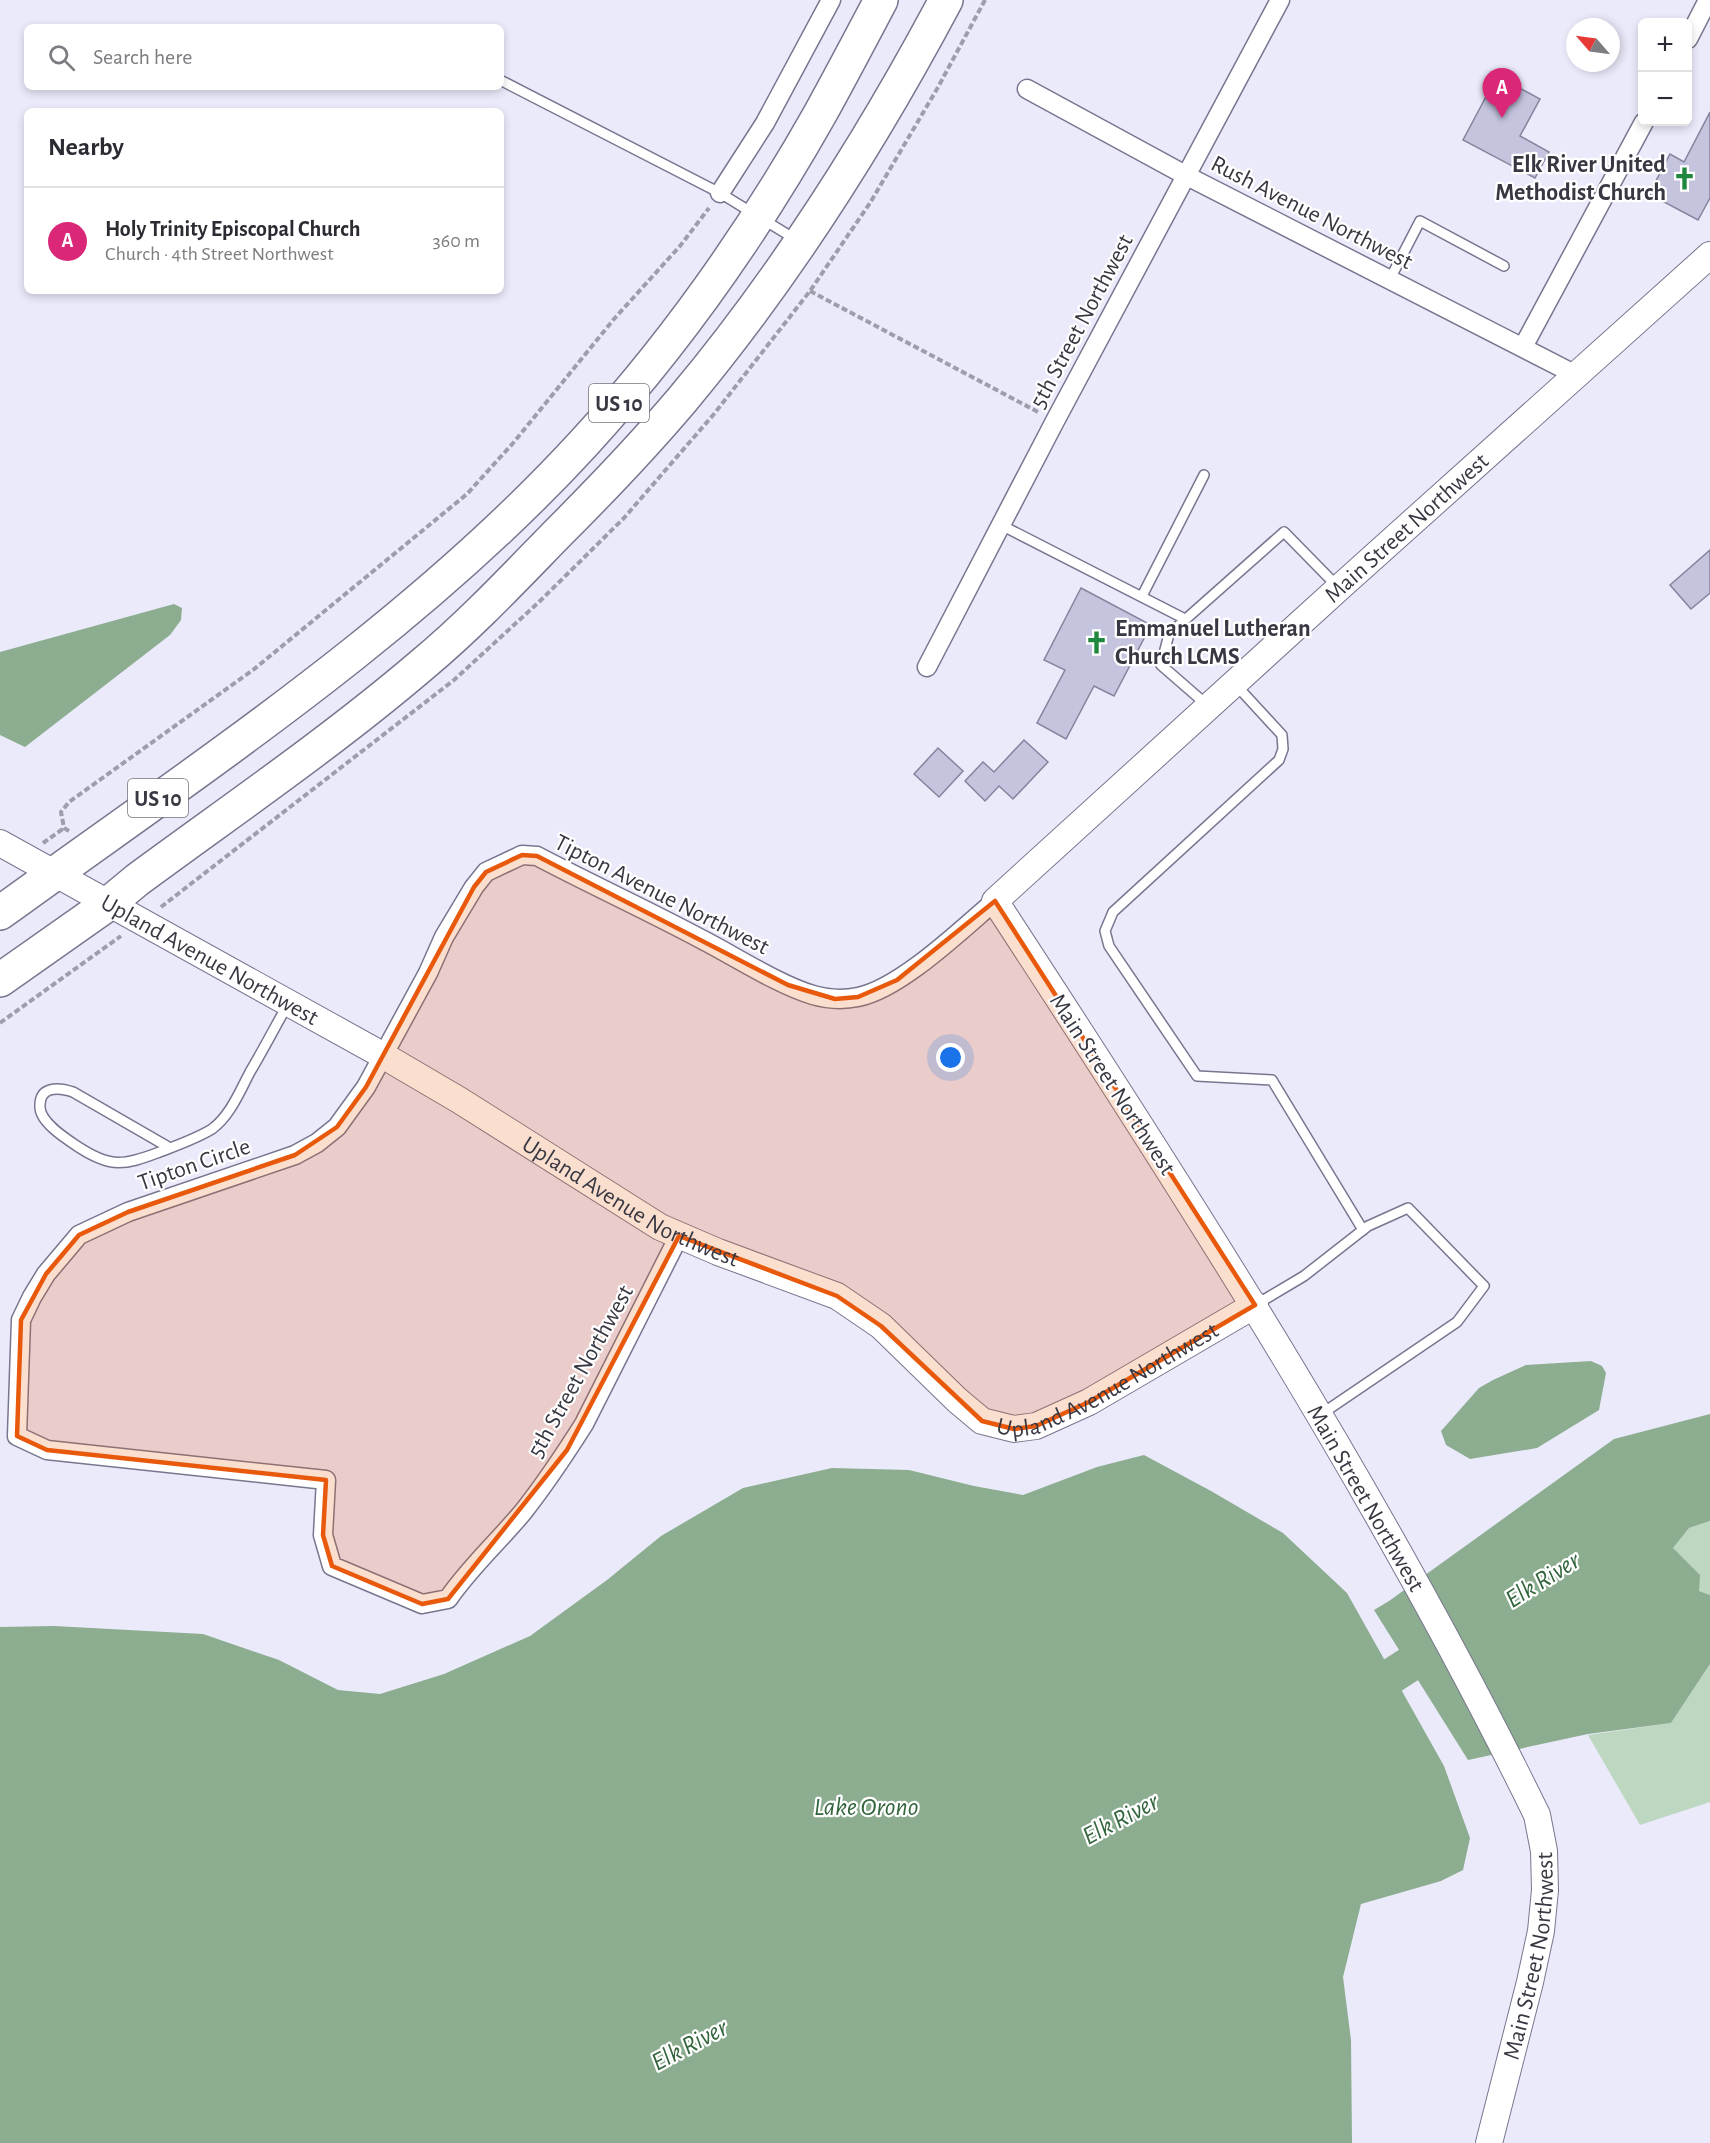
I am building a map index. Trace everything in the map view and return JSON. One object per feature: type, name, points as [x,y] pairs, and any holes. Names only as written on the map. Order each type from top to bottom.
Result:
[{"type":"highway","name":"US 10","points":[[0,913],[261,724],[377,635],[492,536],[562,467],[609,415],[676,332],[758,216],[820,115],[881,0]]},
{"type":"highway","name":"US 10","points":[[0,980],[108,904],[137,880],[374,705],[425,663],[516,578],[600,493],[683,399],[751,313],[865,145],[907,74],[946,0]]},
{"type":"street","points":[[720,193],[765,123],[831,0]]},
{"type":"street","name":"5th Street Northwest","points":[[927,667],[1055,421],[1280,0]]},
{"type":"street","points":[[1692,29],[1703,2]]},
{"type":"street","name":"Rush Avenue Northwest","points":[[1027,90],[1187,176],[1576,375]]},
{"type":"street","points":[[1523,347],[1642,126]]},
{"type":"street","name":"Main Street Northwest","points":[[1489,2143],[1541,1931],[1545,1890],[1544,1851],[1537,1815],[1517,1773],[1396,1548],[1255,1305],[995,901],[1208,706],[1710,255]]},
{"type":"street","name":"Upland Avenue Northwest","points":[[0,843],[384,1056],[467,1105],[632,1212],[679,1236],[837,1296],[881,1326],[957,1400],[982,1421],[1014,1429],[1036,1426],[1089,1402],[1255,1305]]},
{"type":"street","name":"Tipton Avenue Northwest","points":[[384,1056],[428,973],[444,937],[474,887],[486,872],[522,855],[537,856],[788,985],[814,995],[836,999],[858,998],[878,992],[917,966],[995,901]]},
{"type":"street","name":"Tipton Circle","points":[[21,1320],[46,1274],[79,1235],[128,1212],[295,1155],[317,1143],[337,1127],[352,1108],[384,1056]]},
{"type":"street","name":"5th Street Northwest","points":[[21,1320],[16,1436],[47,1450],[326,1480],[323,1535],[332,1566],[422,1604],[448,1599],[464,1576],[524,1511],[573,1442],[644,1308],[679,1236]]},
{"type":"lane","points":[[504,82],[720,193],[800,242]]},
{"type":"lane","points":[[1390,279],[1420,221],[1504,266]]},
{"type":"lane","points":[[1142,596],[1204,475]]},
{"type":"lane","points":[[1001,525],[1185,619]]},
{"type":"lane","points":[[1208,706],[1161,665],[1168,633],[1284,532],[1339,588]]},
{"type":"lane","points":[[1234,683],[1282,735],[1283,749],[1279,760],[1113,912],[1105,931],[1109,946],[1197,1076],[1272,1080],[1362,1230]]},
{"type":"lane","points":[[170,1148],[73,1092],[60,1088],[48,1090],[40,1100],[39,1111],[55,1131],[89,1154],[107,1161],[116,1164],[134,1161],[170,1148],[213,1128],[230,1110],[289,1002]]},
{"type":"lane","points":[[1255,1305],[1304,1276],[1368,1226],[1408,1208],[1484,1286],[1457,1322],[1319,1416]]},
{"type":"path","points":[[64,828],[62,812],[77,795],[253,670],[467,494],[514,442],[620,311],[680,246],[720,193]]},
{"type":"path","points":[[810,291],[1055,421]]},
{"type":"path","points":[[0,1023],[111,943]]},
{"type":"highlighted area","points":[[522,855],[537,856],[788,985],[835,999],[858,997],[897,980],[995,901],[1255,1305],[1089,1402],[1036,1426],[1014,1429],[982,1421],[881,1326],[837,1296],[679,1236],[567,1450],[448,1599],[422,1604],[332,1566],[323,1535],[326,1480],[47,1450],[17,1436],[21,1320],[46,1274],[79,1235],[128,1212],[295,1155],[337,1127],[366,1087],[474,887],[486,872]]},
{"type":"shaded area","points":[[1710,1521],[1710,1595],[1699,1591],[1673,1548],[1689,1528]]},
{"type":"shaded area","points":[[1710,1664],[1710,1802],[1640,1825],[1588,1735],[1671,1723]]},
{"type":"water","points":[[174,604],[182,608],[181,620],[170,635],[25,747],[0,735],[0,652]]},
{"type":"water","points":[[1591,1361],[1602,1366],[1606,1373],[1599,1410],[1537,1448],[1470,1459],[1446,1445],[1441,1431],[1479,1388],[1526,1365]]},
{"type":"water","points":[[1710,1414],[1710,1521],[1689,1528],[1673,1548],[1700,1575],[1699,1591],[1710,1595],[1710,1664],[1671,1723],[1588,1734],[1468,1760],[1374,1610],[1614,1439]]},
{"type":"water","name":"Lake Orono","points":[[1144,1455],[1283,1533],[1347,1593],[1444,1766],[1470,1838],[1463,1870],[1441,1881],[1361,1904],[1343,1977],[1351,2040],[1352,2143],[0,2143],[0,1627],[54,1626],[203,1634],[279,1660],[338,1690],[380,1694],[444,1674],[530,1636],[607,1580],[661,1536],[743,1488],[832,1468],[909,1470],[1023,1495],[1097,1467]]},
{"type":"building","points":[[1497,76],[1540,99],[1520,136],[1549,152],[1535,178],[1463,140]]},
{"type":"building","name":"Elk River United Methodist Church","points":[[1710,112],[1710,198],[1698,220],[1649,194],[1670,154],[1684,162]]},
{"type":"building","points":[[1710,550],[1710,593],[1691,609],[1670,585]]},
{"type":"building","name":"Emmanuel Lutheran Church LCMS","points":[[1081,588],[1151,625],[1114,696],[1094,686],[1066,739],[1037,723],[1065,670],[1044,660]]},
{"type":"building","points":[[1024,740],[1048,762],[1013,799],[999,786],[985,801],[965,781],[983,762],[994,772]]},
{"type":"building","points":[[938,748],[963,771],[939,797],[914,774]]},
{"type":"waterway","name":"Elk River","points":[[1350,1697],[1393,1675],[1450,1638]]},
{"type":"place","name":"Holy Trinity Episcopal Church","points":[[1502,118]]},
{"type":"place","name":"Elk River United Methodist Church","points":[[1684,178]]},
{"type":"place","name":"Emmanuel Lutheran Church LCMS","points":[[1097,642]]}]
